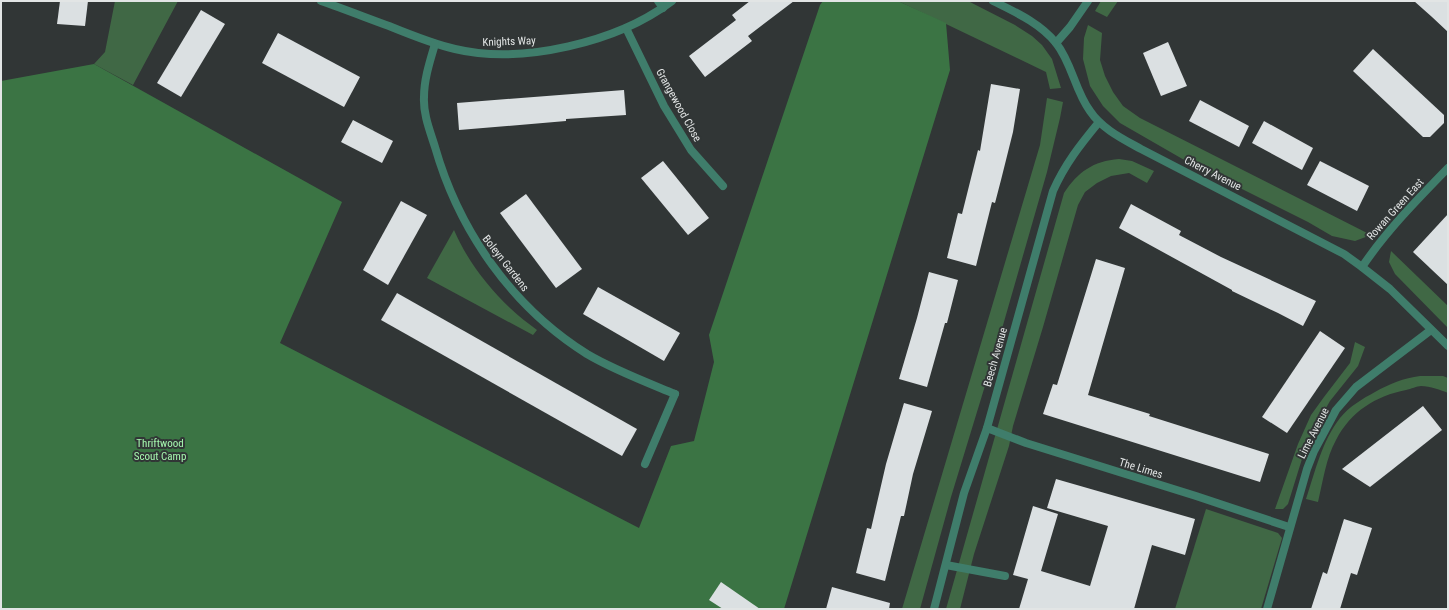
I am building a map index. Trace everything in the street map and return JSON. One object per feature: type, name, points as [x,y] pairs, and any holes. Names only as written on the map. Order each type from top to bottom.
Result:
[{"type":"street","name":"Knights Way","points":[[321,1],[435,44],[457,50],[485,54],[516,54],[552,49],[588,41],[626,28],[660,4],[672,1]]},
{"type":"street","name":"Cherry Avenue","points":[[993,1],[1024,17],[1043,30],[1056,43],[1068,62],[1089,110],[1099,122],[1119,137],[1141,149],[1344,254],[1390,289],[1448,346]]},
{"type":"street","points":[[1056,43],[1070,27],[1088,1]]},
{"type":"street","name":"Grangewood Close","points":[[626,28],[664,106],[683,137],[691,150],[723,186]]},
{"type":"street","name":"Boleyn Gardens","points":[[435,44],[427,72],[424,98],[427,119],[440,167],[450,192],[475,241],[489,262],[525,305],[551,328],[588,354],[632,376],[675,394],[645,464]]},
{"type":"street","name":"Beech Avenue","points":[[934,609],[964,493],[987,428],[1053,191],[1071,156],[1099,122]]},
{"type":"street","name":"Rowan Green East","points":[[1362,267],[1377,245],[1399,218],[1448,168]]},
{"type":"street","name":"Lime Avenue","points":[[1267,609],[1289,527],[1314,451],[1336,410],[1356,387],[1431,330]]},
{"type":"street","name":"The Limes","points":[[987,428],[1026,443],[1196,496],[1289,527]]},
{"type":"street","points":[[946,565],[1006,576]]},
{"type":"green space","points":[[115,1],[178,1],[133,85],[94,64],[105,52]]},
{"type":"green space","name":"Thriftwood Scout Camp","points":[[823,1],[898,1],[946,23],[950,70],[784,609],[1,609],[1,81],[94,64],[342,202],[280,343],[639,528],[671,446],[694,441],[714,362],[709,335],[820,5]]},
{"type":"green space","points":[[898,1],[968,1],[1015,25],[1032,36],[1042,45],[1052,59],[1061,88],[1050,89],[1046,72]]},
{"type":"green space","points":[[1101,1],[1118,1],[1107,17],[1095,11]]},
{"type":"green space","points":[[1088,25],[1102,33],[1100,60],[1105,76],[1113,92],[1123,106],[1140,118],[1371,235],[1355,241],[1332,236],[1308,222],[1186,161],[1120,123],[1103,106],[1090,86],[1083,59],[1084,38]]},
{"type":"green space","points":[[1047,98],[1063,102],[1047,172],[995,353],[951,497],[920,609],[902,609],[1040,145]]},
{"type":"green space","points":[[1119,159],[1132,161],[1154,171],[1147,183],[1129,173],[1111,176],[1097,183],[1085,192],[1078,205],[1013,426],[1009,446],[974,554],[960,609],[946,609],[1064,193],[1075,179],[1087,169],[1101,162]]},
{"type":"green space","points":[[454,230],[471,262],[486,282],[513,311],[537,330],[533,335],[427,278]]},
{"type":"green space","points":[[1391,251],[1448,306],[1448,328],[1395,274],[1389,262]]},
{"type":"green space","points":[[1355,342],[1365,347],[1358,366],[1330,401],[1319,420],[1306,446],[1288,504],[1283,509],[1275,509],[1298,444],[1311,415],[1350,363]]},
{"type":"green space","points":[[1420,376],[1443,376],[1448,378],[1448,393],[1432,387],[1419,386],[1385,396],[1365,406],[1349,421],[1336,440],[1327,462],[1318,502],[1306,499],[1328,437],[1340,418],[1352,406],[1386,386],[1402,380]]},
{"type":"green space","points":[[1206,509],[1278,533],[1282,538],[1261,609],[1175,609]]},
{"type":"building","points":[[60,1],[88,1],[85,26],[57,24]]},
{"type":"building","points":[[750,1],[794,1],[748,36],[752,41],[705,77],[689,56],[736,20],[732,15]]},
{"type":"building","points":[[1414,1],[1448,1],[1448,32],[1432,17]]},
{"type":"building","points":[[201,10],[225,24],[181,97],[157,83]]},
{"type":"building","points":[[278,33],[360,77],[344,107],[262,63]]},
{"type":"building","points":[[1168,42],[1187,86],[1161,96],[1143,53]]},
{"type":"building","points":[[1373,49],[1444,115],[1444,123],[1430,137],[1423,137],[1353,71]]},
{"type":"building","points":[[991,84],[1020,89],[1013,132],[995,203],[992,202],[976,266],[947,258],[958,213],[962,214],[978,150],[980,151]]},
{"type":"building","points":[[624,90],[626,115],[566,119],[566,121],[459,130],[457,103]]},
{"type":"building","points":[[1200,100],[1249,126],[1239,147],[1189,121]]},
{"type":"building","points":[[353,120],[393,141],[382,163],[341,142]]},
{"type":"building","points":[[1264,121],[1313,148],[1302,170],[1252,143]]},
{"type":"building","points":[[663,161],[709,218],[688,235],[641,178]]},
{"type":"building","points":[[1320,161],[1369,186],[1357,211],[1307,185]]},
{"type":"building","points":[[526,194],[582,269],[556,288],[500,213]]},
{"type":"building","points":[[401,201],[427,215],[388,285],[363,270]]},
{"type":"building","points":[[1131,204],[1181,231],[1179,235],[1221,257],[1316,301],[1303,326],[1232,291],[1119,228]]},
{"type":"building","points":[[1448,214],[1448,285],[1413,252]]},
{"type":"building","points":[[1096,259],[1125,268],[1088,395],[1269,454],[1260,482],[1043,414],[1053,384],[1057,385]]},
{"type":"building","points":[[929,272],[958,280],[947,323],[945,323],[927,387],[899,379]]},
{"type":"building","points":[[598,287],[680,333],[664,361],[583,314]]},
{"type":"building","points":[[397,293],[637,429],[622,456],[381,320]]},
{"type":"building","points":[[1320,331],[1345,348],[1287,433],[1262,417]]},
{"type":"building","points":[[904,403],[932,411],[913,474],[904,516],[901,516],[885,581],[856,573],[867,528],[871,529],[886,464]]},
{"type":"building","points":[[1423,406],[1442,430],[1370,487],[1342,469]]},
{"type":"building","points":[[1056,479],[1195,519],[1185,555],[1152,545],[1134,609],[1019,609],[1028,579],[1013,575],[1033,506],[1058,514],[1041,571],[1090,586],[1108,526],[1047,508]]},
{"type":"building","points":[[1344,519],[1372,528],[1357,575],[1351,573],[1340,609],[1311,609],[1323,572],[1327,574]]},
{"type":"building","points":[[721,582],[760,609],[723,609],[709,600]]},
{"type":"building","points":[[832,587],[890,603],[889,609],[826,609]]}]
